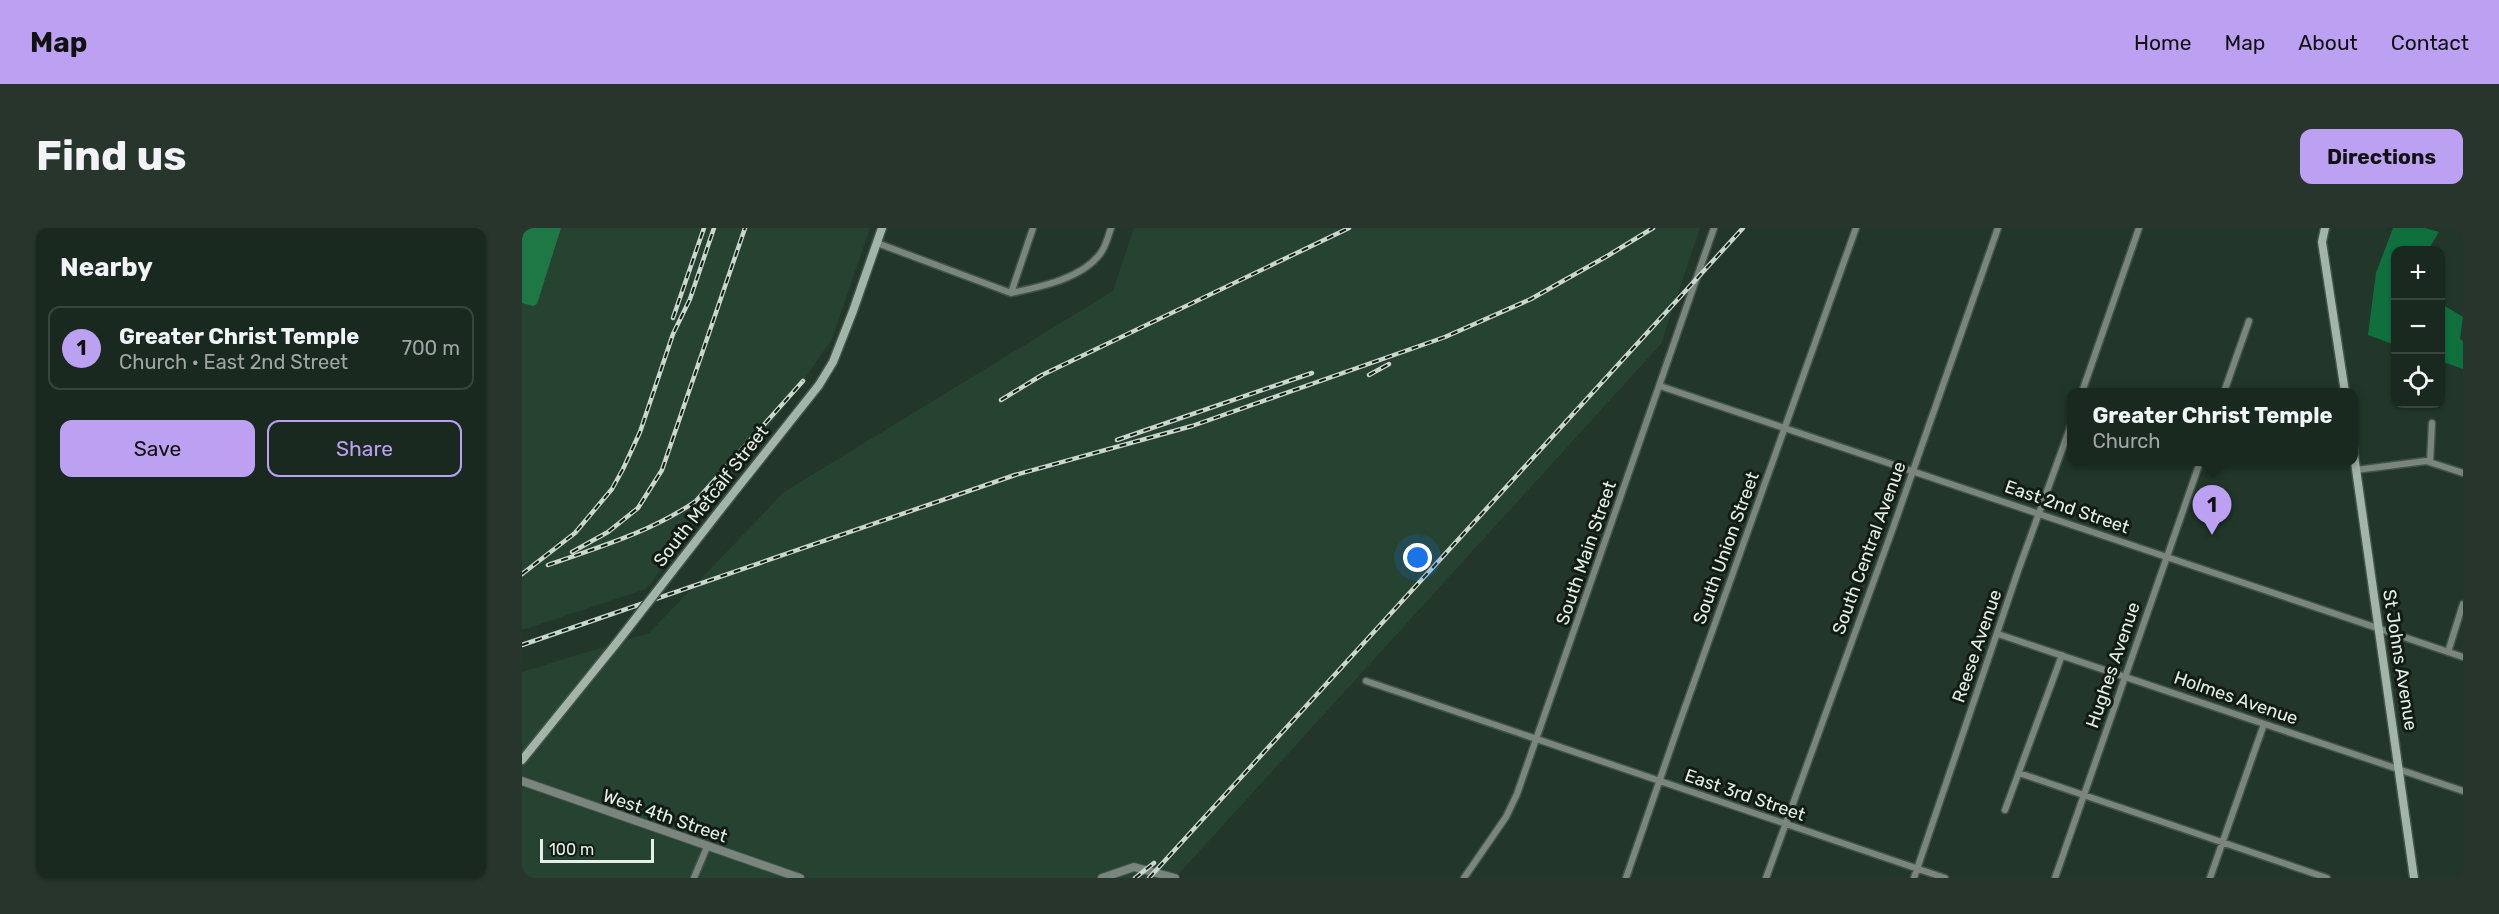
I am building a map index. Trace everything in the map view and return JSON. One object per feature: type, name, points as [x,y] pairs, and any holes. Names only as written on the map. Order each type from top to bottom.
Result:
[{"type":"main road","name":"South Metcalf Street","points":[[522,760],[615,645],[824,377],[853,311],[882,228]]},
{"type":"main road","points":[[2325,228],[2322,242],[2343,388]]},
{"type":"main road","name":"St Johns Avenue","points":[[2355,466],[2401,771],[2414,878]]},
{"type":"street","points":[[1011,292],[1033,228]]},
{"type":"street","points":[[877,243],[1011,292],[1063,278],[1085,267],[1102,253],[1111,228]]},
{"type":"street","name":"South Main Street","points":[[1464,878],[1506,817],[1517,794],[1714,228]]},
{"type":"street","name":"South Union Street","points":[[1626,878],[1856,228]]},
{"type":"street","name":"South Central Avenue","points":[[1766,878],[1998,228]]},
{"type":"street","points":[[2084,388],[2139,228]]},
{"type":"street","points":[[2320,228],[2322,242]]},
{"type":"street","points":[[2226,388],[2248,321]]},
{"type":"street","name":"East 2nd Street","points":[[1660,387],[2463,657]]},
{"type":"street","points":[[2430,462],[2432,423]]},
{"type":"street","name":"Reese Avenue","points":[[1914,878],[2018,571],[2067,436]]},
{"type":"street","points":[[2356,470],[2430,462],[2463,473]]},
{"type":"street","name":"Hughes Avenue","points":[[2055,878],[2199,466]]},
{"type":"street","points":[[2448,652],[2463,604]]},
{"type":"street","name":"Holmes Avenue","points":[[1998,634],[2463,791]]},
{"type":"street","points":[[2005,810],[2062,655]]},
{"type":"street","name":"East 3rd Street","points":[[1366,681],[1945,878]]},
{"type":"street","points":[[2210,878],[2264,724]]},
{"type":"street","points":[[2019,773],[2327,878]]},
{"type":"street","name":"West 4th Street","points":[[522,781],[800,878]]},
{"type":"street","points":[[694,878],[707,846]]},
{"type":"street","points":[[1102,878],[1134,867],[1174,878]]},
{"type":"shaded area","points":[[522,228],[870,228],[832,339],[802,383],[646,589],[522,630]]},
{"type":"shaded area","points":[[522,228],[561,228],[537,304],[533,306],[522,303]]},
{"type":"shaded area","points":[[1134,228],[1700,228],[1661,344],[1175,878],[522,878],[522,672],[649,633],[784,492],[1113,291]]},
{"type":"shaded area","points":[[2393,228],[2425,228],[2439,232],[2430,246],[2391,246],[2391,344],[2368,335],[2376,273]]},
{"type":"shaded area","points":[[2445,306],[2463,317],[2460,339],[2463,341],[2463,369],[2445,362]]},
{"type":"railway","points":[[673,318],[704,228]]},
{"type":"railway","points":[[522,574],[575,533],[612,489],[640,432],[673,334],[690,299],[714,228]]},
{"type":"railway","points":[[572,552],[608,532],[638,508],[662,470],[745,228]]},
{"type":"railway","points":[[1001,400],[1042,375],[1349,228]]},
{"type":"railway","points":[[522,645],[1015,475],[1192,426],[1445,337],[1531,299],[1653,228]]},
{"type":"railway","points":[[1149,878],[1743,228]]},
{"type":"railway","points":[[1369,375],[1389,364]]},
{"type":"railway","points":[[1117,440],[1312,373]]},
{"type":"railway","points":[[548,565],[643,530],[696,501],[803,381]]},
{"type":"railway","points":[[1135,878],[1154,863]]},
{"type":"place","name":"Greater Christ Temple","points":[[2212,535]]}]
